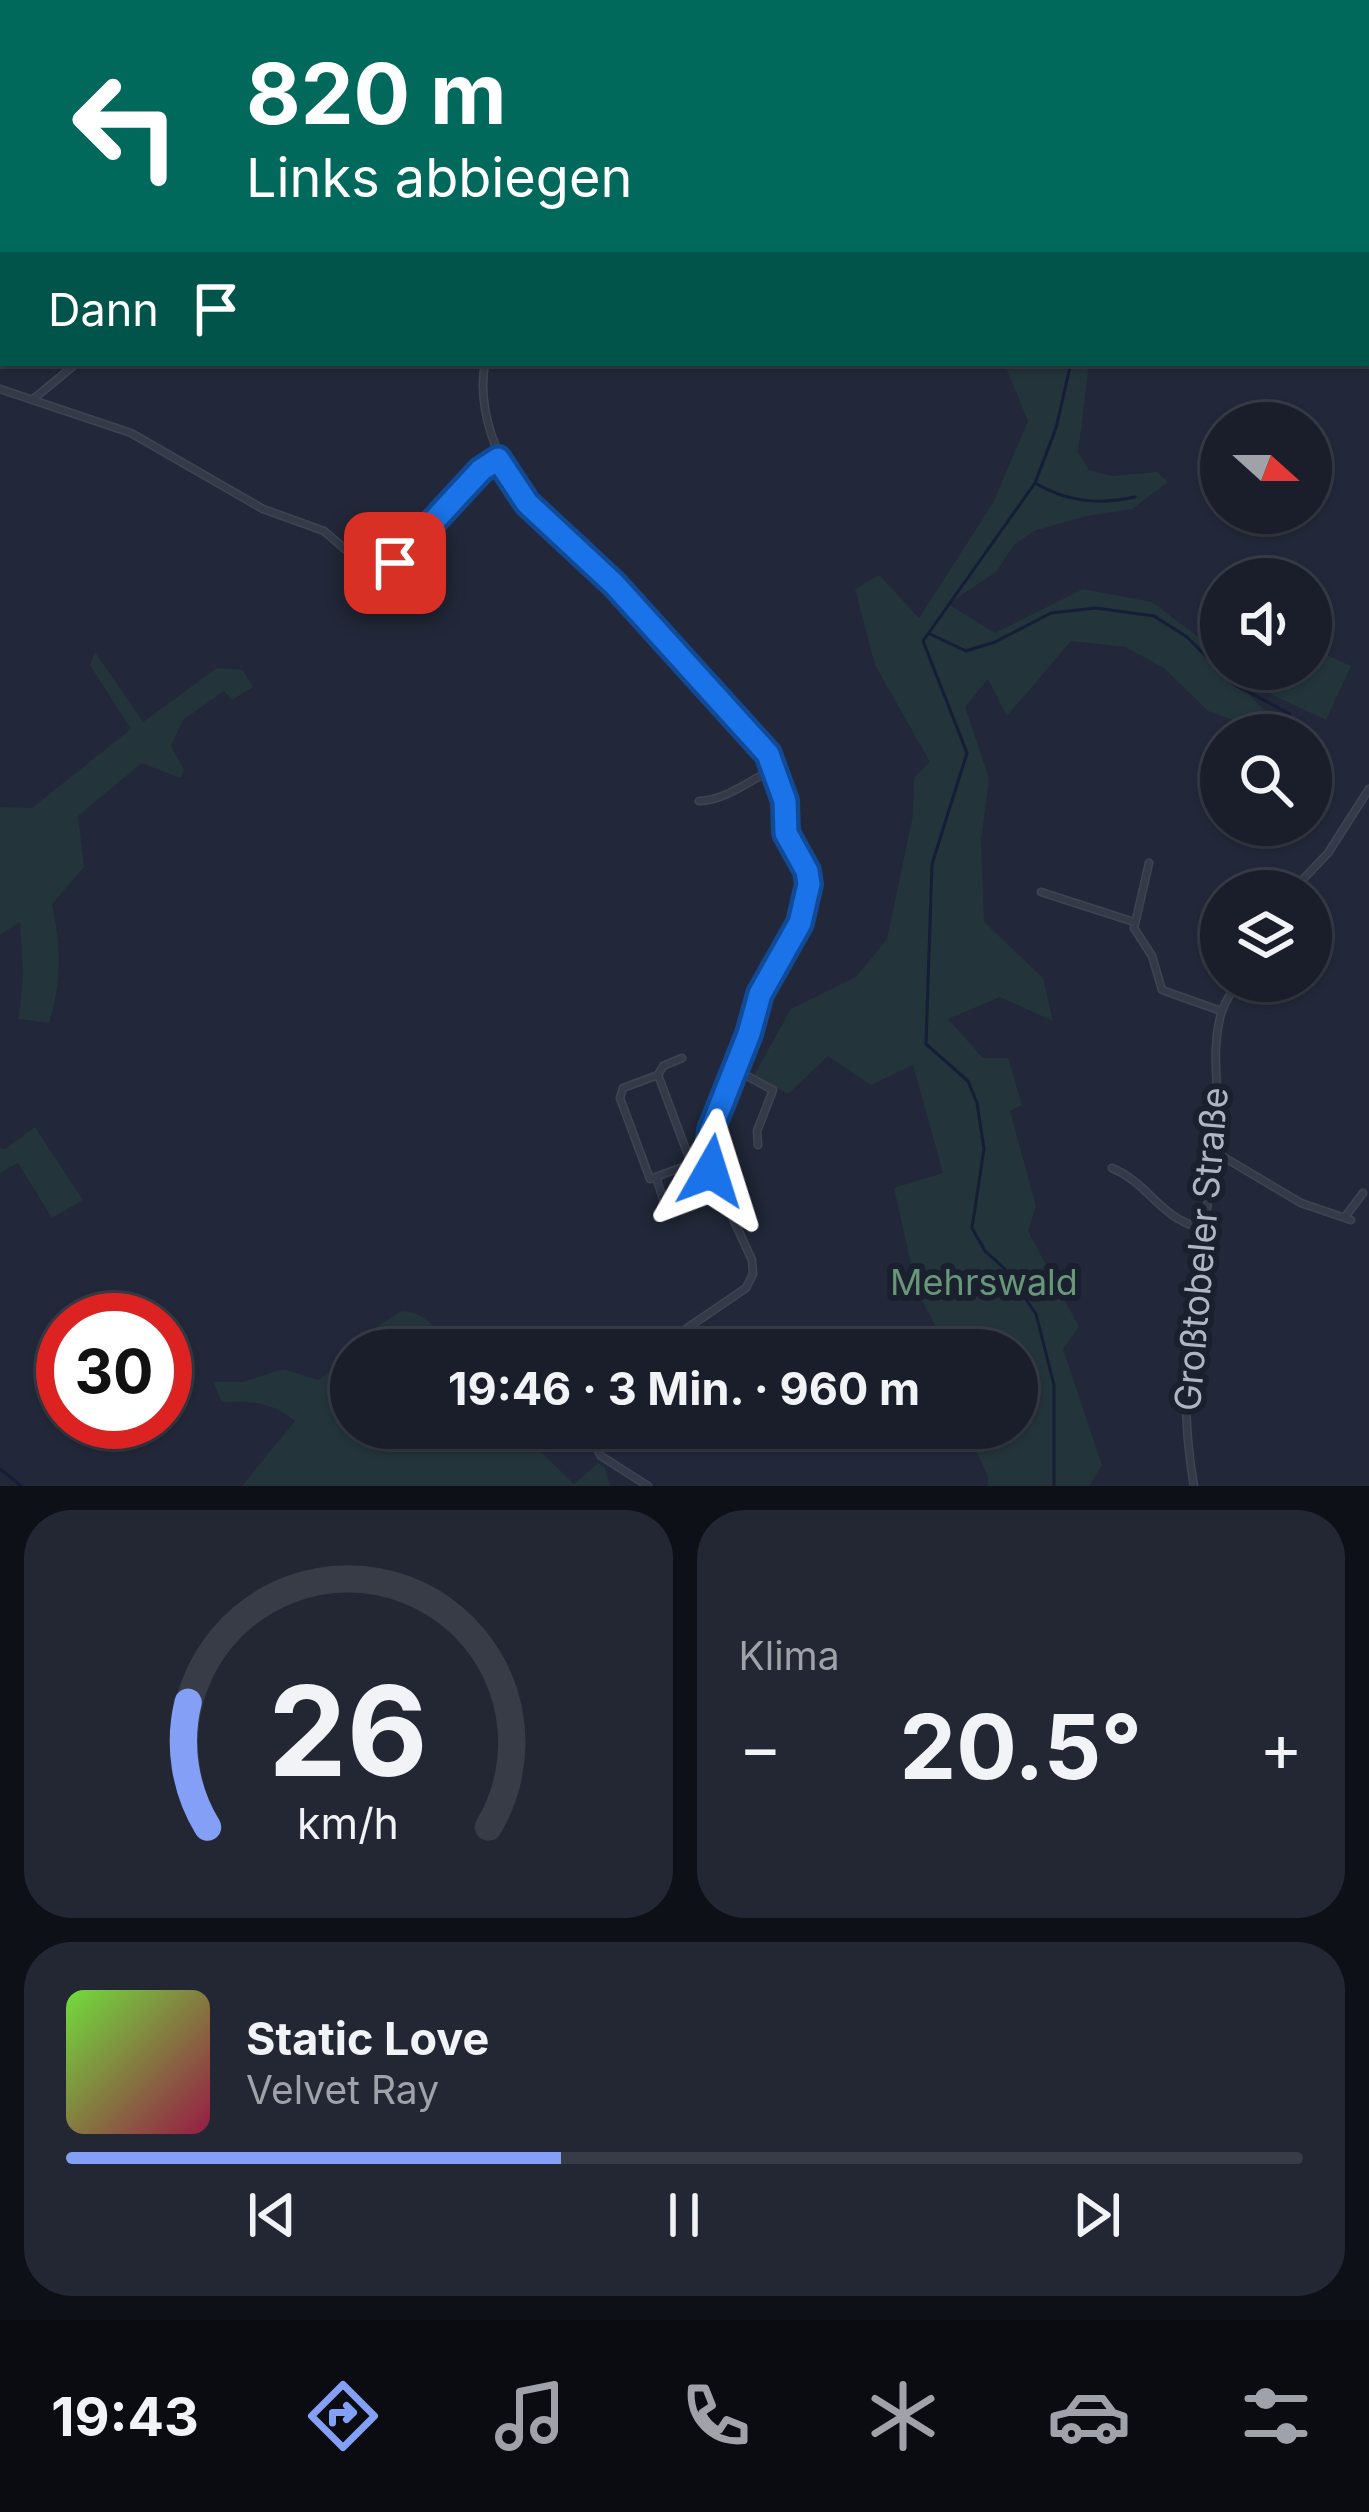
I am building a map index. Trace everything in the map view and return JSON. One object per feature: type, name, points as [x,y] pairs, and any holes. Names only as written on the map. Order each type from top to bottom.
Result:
[{"type":"street","points":[[32,400],[73,366]]},
{"type":"street","points":[[485,366],[483,386],[498,459],[527,503],[648,620],[768,754],[785,801],[786,833],[807,871],[809,884],[800,923],[760,994],[711,1130],[708,1158],[752,1260],[753,1274],[746,1288],[686,1329]]},
{"type":"street","points":[[0,388],[131,433],[262,509],[324,531],[381,580],[452,500],[498,459]]},
{"type":"street","points":[[699,801],[731,793],[755,776],[776,769]]},
{"type":"street","points":[[1312,870],[1369,789]]},
{"type":"street","points":[[1149,863],[1134,922],[1152,956],[1162,990],[1221,1011],[1226,1002]]},
{"type":"street","points":[[1041,892],[1134,922]]},
{"type":"street","name":"Großtobeler Straße","points":[[1194,1486],[1183,1399],[1215,1152],[1221,1011]]},
{"type":"street","points":[[682,1058],[663,1066],[658,1076],[620,1092],[650,1179],[708,1158]]},
{"type":"street","points":[[736,1070],[773,1090],[757,1131],[758,1145]]},
{"type":"street","points":[[658,1076],[691,1163]]},
{"type":"street","points":[[1215,1152],[1287,1196],[1348,1218],[1363,1193]]},
{"type":"street","points":[[1112,1168],[1137,1182],[1174,1220],[1202,1228]]},
{"type":"street","points":[[656,1177],[664,1202]]},
{"type":"street","points":[[597,1449],[648,1486]]},
{"type":"green space","name":"Mehrswald","points":[[1005,366],[1089,366],[1078,453],[1089,470],[1112,476],[1157,472],[1168,482],[1132,509],[1034,531],[1014,545],[996,572],[948,604],[995,633],[1083,589],[1152,602],[1200,640],[1200,690],[1245,690],[1262,708],[1276,714],[1216,714],[1164,668],[1125,647],[1071,641],[1007,716],[988,679],[965,707],[989,779],[981,841],[984,922],[1043,978],[1053,1021],[1000,997],[948,1019],[983,1058],[1008,1058],[1022,1105],[1010,1111],[1036,1206],[1028,1231],[1079,1327],[1063,1349],[1102,1465],[1089,1486],[988,1486],[975,1449],[1038,1449],[1038,1329],[937,1329],[917,1291],[894,1188],[943,1173],[913,1065],[871,1085],[828,1056],[788,1094],[754,1075],[791,1009],[856,977],[887,939],[913,815],[914,778],[930,762],[875,665],[855,589],[879,575],[919,618],[993,503],[1028,421]]},
{"type":"green space","points":[[95,652],[143,722],[217,668],[243,670],[253,687],[232,700],[224,691],[183,720],[171,746],[184,770],[180,778],[142,763],[78,816],[84,867],[52,904],[59,964],[49,1023],[19,1019],[20,922],[0,935],[0,807],[32,808],[131,729],[90,665]]},
{"type":"green space","points":[[1332,657],[1351,666],[1329,714],[1313,714],[1262,690],[1332,690]]},
{"type":"green space","points":[[35,1127],[83,1200],[52,1218],[18,1163],[0,1173],[0,1148]]},
{"type":"green space","points":[[402,1311],[425,1319],[436,1329],[376,1329]]},
{"type":"green space","points":[[283,1369],[318,1380],[330,1371],[330,1449],[538,1449],[574,1484],[598,1463],[605,1468],[610,1486],[242,1486],[295,1421],[261,1404],[222,1402],[213,1382],[243,1382]]},
{"type":"waterway","points":[[1054,1486],[1054,1385],[1036,1314],[972,1228],[984,1149],[977,1103],[968,1081],[926,1044],[932,864],[967,753],[923,641],[1035,483],[1056,428],[1070,366]]},
{"type":"waterway","points":[[1035,483],[1084,500],[1135,497]]},
{"type":"waterway","points":[[930,634],[966,651],[995,642],[1051,613],[1096,608],[1154,616],[1187,637],[1235,685],[1290,714]]},
{"type":"waterway","points":[[0,1469],[21,1486]]},
{"type":"route","points":[[395,563],[481,470],[498,459],[527,503],[614,584],[773,761],[785,801],[786,833],[807,871],[807,901],[789,948],[760,994],[711,1130],[711,1171]]}]
